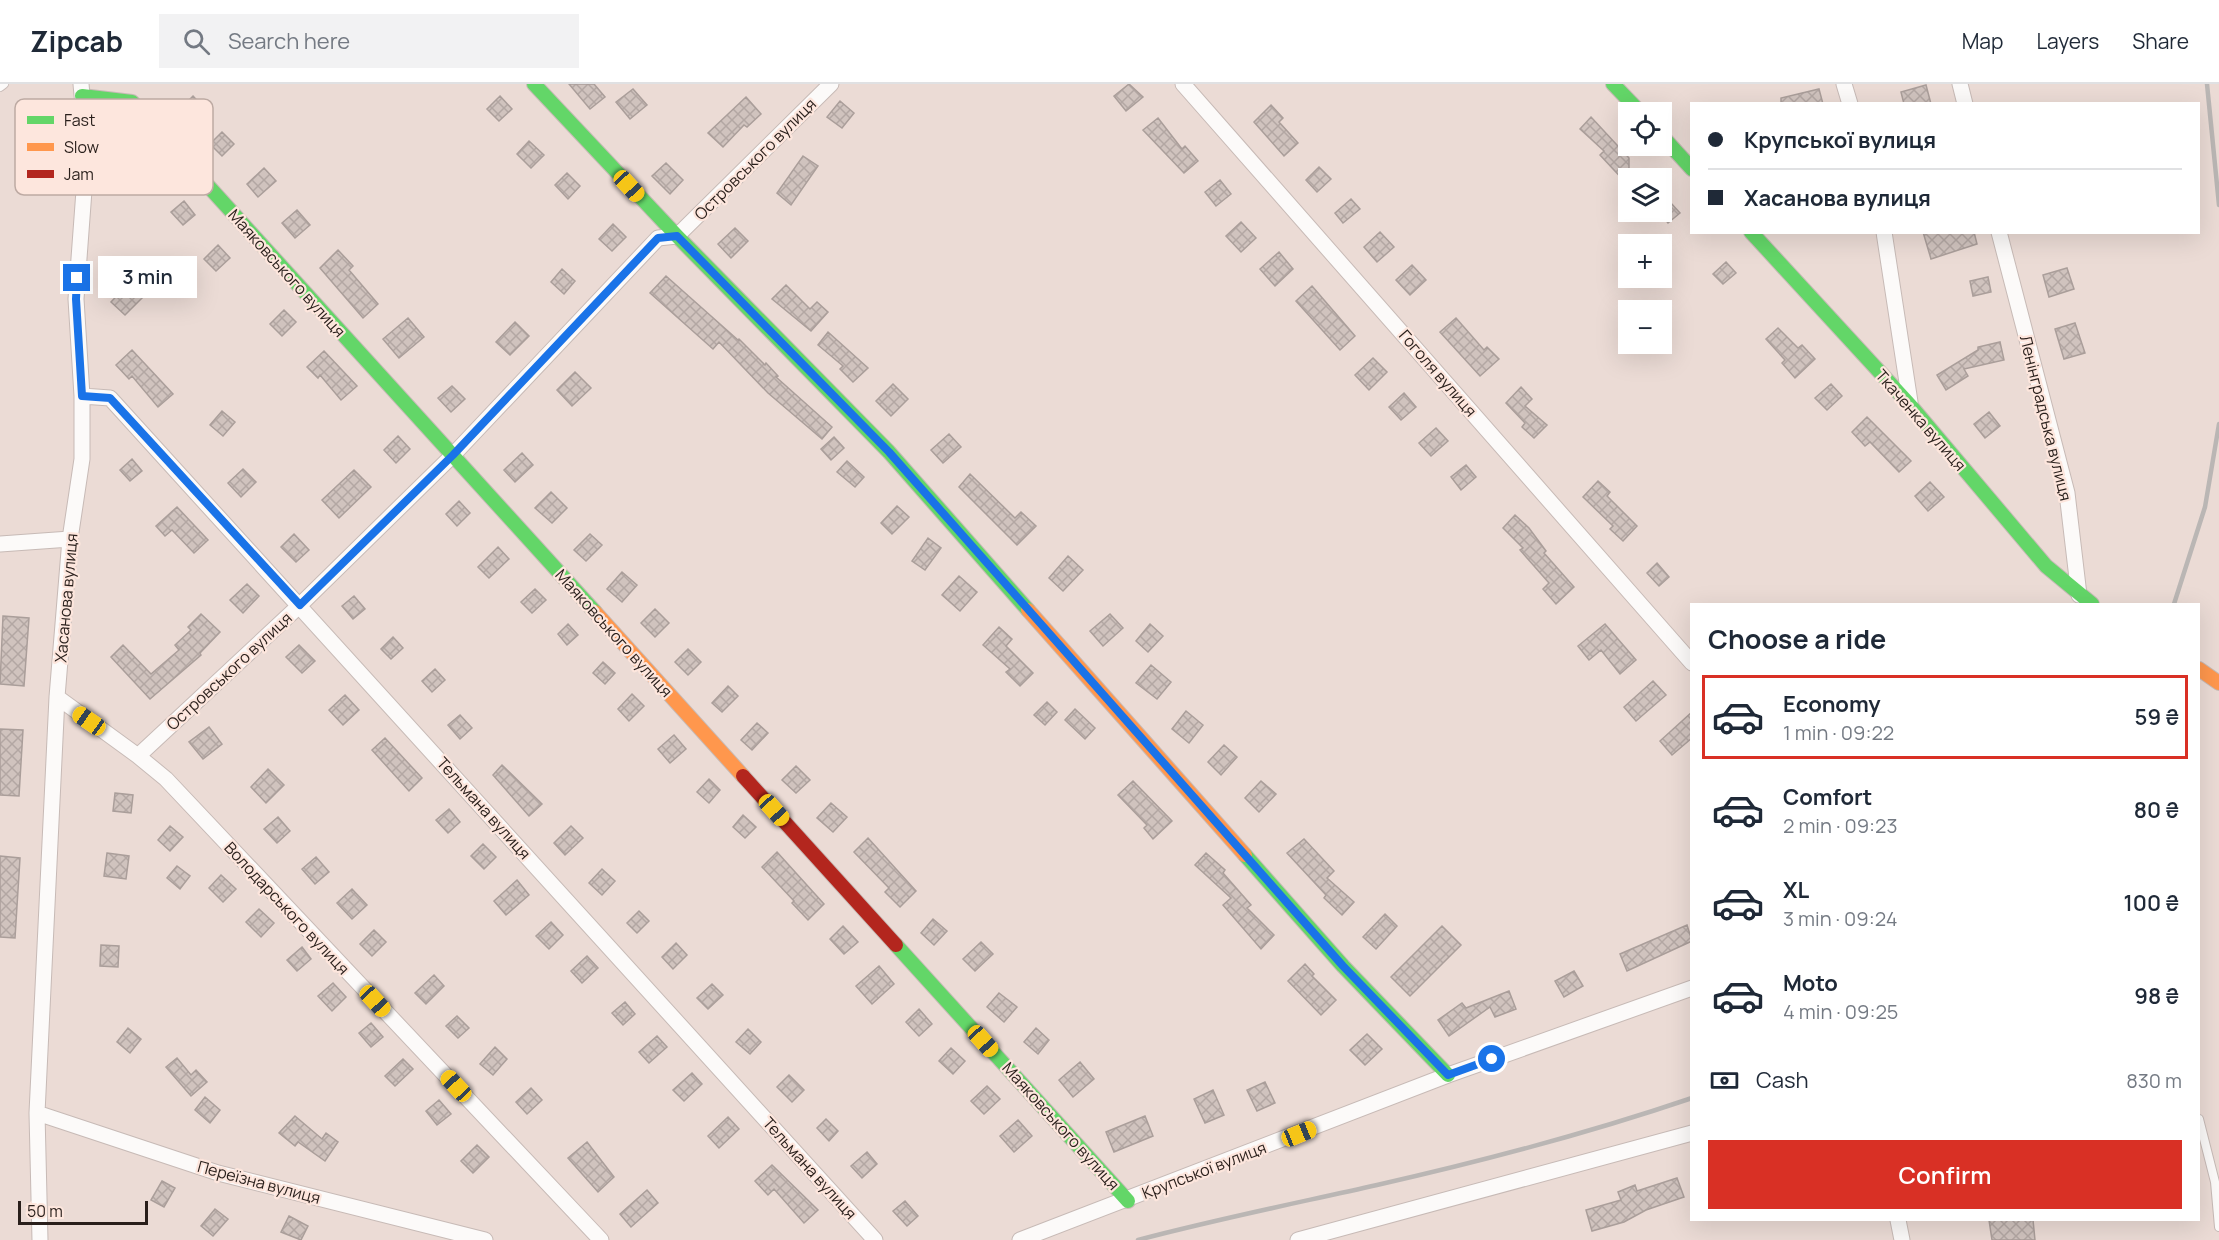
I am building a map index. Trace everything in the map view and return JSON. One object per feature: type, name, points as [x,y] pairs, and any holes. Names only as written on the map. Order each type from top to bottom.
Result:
[{"type":"street","points":[[534,84],[677,236],[889,452],[1343,966],[1448,1075]]},
{"type":"street","name":"Островського вулиця","points":[[138,756],[300,605],[453,455],[658,238],[677,236],[831,84]]},
{"type":"street","name":"Гоголя вулиця","points":[[1183,84],[1690,661]]},
{"type":"street","points":[[1613,84],[1630,102]]},
{"type":"street","points":[[1844,84],[1849,102]]},
{"type":"street","points":[[1960,84],[1964,102]]},
{"type":"street","name":"Маяковського вулиця","points":[[82,90],[120,99]]},
{"type":"street","points":[[1672,147],[1690,167]]},
{"type":"street","name":"Маяковського вулиця","points":[[213,191],[1128,1201]]},
{"type":"street","name":"Хасанова вулиця","points":[[40,1240],[37,1113],[57,697],[70,539],[82,459],[82,396],[76,299],[84,195]]},
{"type":"street","name":"Ткаченка вулиця","points":[[1753,234],[1910,405],[2046,566],[2082,602]]},
{"type":"street","points":[[1884,234],[1910,405]]},
{"type":"street","name":"Ленінградська вулиця","points":[[2000,234],[2067,493],[2082,602]]},
{"type":"street","name":"Тельмана вулиця","points":[[82,396],[110,398],[875,1240]]},
{"type":"street","points":[[0,544],[70,539]]},
{"type":"street","points":[[2200,671],[2219,683]]},
{"type":"street","name":"Володарського вулиця","points":[[57,697],[166,779],[601,1240]]},
{"type":"street","name":"Крупської вулиця","points":[[1020,1240],[1128,1201],[1448,1075],[1690,988]]},
{"type":"street","name":"Переїзна вулиця","points":[[37,1113],[218,1173],[454,1236],[485,1240]]},
{"type":"street","points":[[1298,1240],[1690,1134]]},
{"type":"street","points":[[1898,1221],[1902,1240]]},
{"type":"lane","points":[[2200,1123],[2215,1182],[2219,1227]]},
{"type":"building","points":[[569,84],[594,84],[605,97],[590,109]]},
{"type":"building","points":[[1129,84],[1143,97],[1126,111],[1114,96]]},
{"type":"building","points":[[1926,85],[1930,102],[1904,102],[1901,92]]},
{"type":"building","points":[[633,89],[647,105],[630,119],[616,102]]},
{"type":"building","points":[[1819,89],[1822,102],[1781,102],[1781,98]]},
{"type":"building","points":[[500,96],[512,109],[499,121],[487,109]]},
{"type":"building","points":[[746,97],[761,114],[747,127],[744,125],[723,147],[708,133]]},
{"type":"building","points":[[840,101],[854,113],[842,128],[827,117]]},
{"type":"building","points":[[1271,105],[1283,118],[1279,122],[1298,143],[1284,156],[1254,122]]},
{"type":"building","points":[[1591,117],[1618,146],[1618,156],[1629,158],[1629,168],[1618,168],[1618,174],[1600,155],[1604,151],[1580,129]]},
{"type":"building","points":[[1158,118],[1182,149],[1185,146],[1198,161],[1184,173],[1143,130]]},
{"type":"building","points":[[222,132],[234,144],[222,156],[213,147],[213,141]]},
{"type":"building","points":[[529,141],[544,155],[531,168],[517,154]]},
{"type":"building","points":[[803,156],[818,166],[791,205],[777,193]]},
{"type":"building","points":[[666,163],[683,180],[670,194],[652,176]]},
{"type":"building","points":[[1319,167],[1331,179],[1317,192],[1306,180]]},
{"type":"building","points":[[264,168],[276,181],[258,197],[247,184]]},
{"type":"building","points":[[567,173],[580,186],[568,199],[555,185]]},
{"type":"building","points":[[1220,180],[1231,194],[1216,206],[1205,192]]},
{"type":"building","points":[[1351,199],[1360,209],[1343,223],[1335,213]]},
{"type":"building","points":[[184,201],[195,215],[183,225],[171,212]]},
{"type":"building","points":[[1672,204],[1680,213],[1672,220]]},
{"type":"building","points":[[297,210],[310,225],[295,238],[282,223]]},
{"type":"building","points":[[1241,222],[1256,238],[1241,252],[1226,236]]},
{"type":"building","points":[[613,224],[626,237],[612,251],[599,239]]},
{"type":"building","points":[[735,228],[748,241],[731,258],[718,244]]},
{"type":"building","points":[[1380,232],[1394,247],[1377,262],[1364,247]]},
{"type":"building","points":[[1924,234],[1974,234],[1977,244],[1931,259]]},
{"type":"building","points":[[218,245],[230,258],[216,271],[204,259]]},
{"type":"building","points":[[338,250],[353,266],[349,270],[378,304],[363,318],[320,268]]},
{"type":"building","points":[[1279,252],[1293,269],[1275,286],[1260,269]]},
{"type":"building","points":[[1726,262],[1736,273],[1723,284],[1713,274]]},
{"type":"building","points":[[1412,265],[1426,280],[1410,295],[1396,280]]},
{"type":"building","points":[[2067,268],[2074,289],[2049,297],[2043,275]]},
{"type":"building","points":[[562,269],[575,281],[564,294],[551,282]]},
{"type":"building","points":[[666,276],[739,339],[765,365],[766,363],[778,376],[776,377],[832,427],[822,439],[768,393],[719,342],[713,349],[650,293]]},
{"type":"building","points":[[1988,277],[1991,292],[1973,296],[1970,281]]},
{"type":"building","points":[[128,284],[142,298],[125,315],[111,302]]},
{"type":"building","points":[[786,285],[810,309],[817,302],[828,312],[811,331],[772,299]]},
{"type":"building","points":[[1312,286],[1355,336],[1340,350],[1296,301]]},
{"type":"building","points":[[284,310],[296,322],[282,336],[270,324]]},
{"type":"building","points":[[408,318],[424,337],[399,358],[383,339]]},
{"type":"building","points":[[1456,318],[1484,350],[1487,347],[1499,359],[1480,376],[1440,332]]},
{"type":"building","points":[[515,322],[529,336],[510,355],[496,342]]},
{"type":"building","points":[[2075,323],[2085,353],[2064,359],[2055,329]]},
{"type":"building","points":[[1778,328],[1798,348],[1802,345],[1815,359],[1795,378],[1782,363],[1785,360],[1766,339]]},
{"type":"building","points":[[828,332],[868,368],[853,382],[840,369],[843,366],[818,345]]},
{"type":"building","points":[[2000,342],[2004,360],[1964,369],[1968,376],[1946,390],[1937,375],[1978,350],[1978,347]]},
{"type":"building","points":[[132,350],[173,394],[158,407],[132,376],[129,379],[116,365]]},
{"type":"building","points":[[324,351],[357,386],[341,400],[320,375],[318,378],[307,367]]},
{"type":"building","points":[[1373,358],[1387,372],[1369,390],[1355,375]]},
{"type":"building","points":[[575,372],[591,388],[572,406],[557,390]]},
{"type":"building","points":[[893,384],[908,399],[891,416],[876,401]]},
{"type":"building","points":[[1831,384],[1842,396],[1827,410],[1815,398]]},
{"type":"building","points":[[452,386],[465,399],[451,412],[438,398]]},
{"type":"building","points":[[1521,387],[1532,399],[1525,406],[1547,425],[1534,438],[1522,427],[1525,423],[1506,403]]},
{"type":"building","points":[[1404,393],[1416,407],[1401,420],[1389,407]]},
{"type":"building","points":[[222,411],[235,422],[223,436],[210,425]]},
{"type":"building","points":[[1989,412],[2000,426],[1985,438],[1974,424]]},
{"type":"building","points":[[1867,417],[1911,461],[1899,472],[1870,442],[1865,446],[1852,432]]},
{"type":"building","points":[[1436,428],[1448,441],[1431,456],[1419,443]]},
{"type":"building","points":[[949,434],[961,447],[943,463],[931,450]]},
{"type":"building","points":[[398,436],[410,449],[396,463],[384,450]]},
{"type":"building","points":[[834,437],[844,448],[831,460],[821,449]]},
{"type":"building","points":[[522,453],[533,465],[515,482],[504,470]]},
{"type":"building","points":[[132,459],[142,471],[130,481],[120,470]]},
{"type":"building","points":[[847,461],[864,477],[855,487],[837,472]]},
{"type":"building","points":[[1466,465],[1476,477],[1461,490],[1451,477]]},
{"type":"building","points":[[243,469],[256,482],[241,497],[228,483]]},
{"type":"building","points":[[354,470],[371,487],[339,518],[322,500]]},
{"type":"building","points":[[970,474],[1015,518],[1021,512],[1036,526],[1017,545],[959,487]]},
{"type":"building","points":[[1598,481],[1610,492],[1607,496],[1637,526],[1623,541],[1610,529],[1613,526],[1583,497]]},
{"type":"building","points":[[1930,482],[1944,497],[1928,511],[1915,496]]},
{"type":"building","points":[[551,492],[567,508],[552,523],[535,508]]},
{"type":"building","points":[[459,501],[470,513],[457,526],[446,514]]},
{"type":"building","points":[[897,506],[909,517],[892,534],[881,523]]},
{"type":"building","points":[[177,507],[208,540],[194,553],[172,530],[165,536],[156,526]]},
{"type":"building","points":[[1515,515],[1529,528],[1546,551],[1544,553],[1574,587],[1556,604],[1543,589],[1549,583],[1520,550],[1523,548],[1503,528]]},
{"type":"building","points":[[294,534],[309,550],[296,562],[281,547]]},
{"type":"building","points":[[590,534],[602,545],[586,561],[574,550]]},
{"type":"building","points":[[928,538],[941,548],[925,570],[912,561]]},
{"type":"building","points":[[498,547],[509,559],[489,578],[478,567]]},
{"type":"building","points":[[1068,556],[1083,570],[1063,591],[1049,578]]},
{"type":"building","points":[[1657,563],[1669,577],[1659,586],[1647,573]]},
{"type":"building","points":[[622,572],[637,585],[622,602],[607,589]]},
{"type":"building","points":[[959,576],[977,592],[960,611],[942,595]]},
{"type":"building","points":[[247,584],[259,596],[243,613],[230,600]]},
{"type":"building","points":[[535,589],[546,600],[532,613],[521,602]]},
{"type":"building","points":[[354,596],[365,609],[353,619],[342,606]]},
{"type":"building","points":[[655,609],[669,623],[655,637],[641,623]]},
{"type":"building","points":[[201,614],[220,632],[200,653],[201,655],[150,699],[111,657],[123,645],[151,674],[179,650],[175,645],[191,630],[188,627]]},
{"type":"building","points":[[1110,614],[1123,628],[1103,646],[1090,631]]},
{"type":"building","points":[[3,616],[29,618],[24,686],[0,684]]},
{"type":"building","points":[[568,624],[578,635],[567,645],[558,634]]},
{"type":"building","points":[[1150,624],[1163,636],[1148,652],[1136,641]]},
{"type":"building","points":[[1605,624],[1636,660],[1620,674],[1601,650],[1589,660],[1578,646]]},
{"type":"building","points":[[999,627],[1012,639],[1006,646],[1033,673],[1020,686],[1006,672],[1010,669],[983,645]]},
{"type":"building","points":[[393,637],[403,648],[391,659],[381,649]]},
{"type":"building","points":[[299,645],[315,661],[302,673],[286,657]]},
{"type":"building","points":[[688,649],[701,662],[688,675],[675,662]]},
{"type":"building","points":[[603,662],[615,673],[605,684],[593,673]]},
{"type":"building","points":[[1151,665],[1171,682],[1157,699],[1136,683]]},
{"type":"building","points":[[435,669],[445,680],[432,692],[422,681]]},
{"type":"building","points":[[1653,681],[1666,695],[1636,721],[1624,707]]},
{"type":"building","points":[[728,686],[738,696],[722,712],[712,703]]},
{"type":"building","points":[[632,694],[644,706],[629,721],[618,709]]},
{"type":"building","points":[[345,695],[359,710],[343,725],[329,710]]},
{"type":"building","points":[[1047,702],[1057,712],[1045,725],[1034,715]]},
{"type":"building","points":[[1075,709],[1095,728],[1085,739],[1065,720]]},
{"type":"building","points":[[1186,711],[1203,725],[1189,743],[1172,729]]},
{"type":"building","points":[[1690,714],[1690,740],[1672,755],[1660,741]]},
{"type":"building","points":[[460,715],[472,728],[460,739],[448,725]]},
{"type":"building","points":[[757,723],[768,733],[752,750],[741,740]]},
{"type":"building","points":[[209,727],[222,744],[203,759],[189,742]]},
{"type":"building","points":[[0,729],[23,730],[19,796],[0,795]]},
{"type":"building","points":[[674,735],[686,749],[670,763],[658,749]]},
{"type":"building","points":[[385,738],[422,778],[409,791],[372,750]]},
{"type":"building","points":[[1224,745],[1237,757],[1221,775],[1208,762]]},
{"type":"building","points":[[502,765],[542,804],[529,816],[493,775]]},
{"type":"building","points":[[796,766],[810,780],[796,793],[782,780]]},
{"type":"building","points":[[268,769],[284,785],[266,803],[251,787]]},
{"type":"building","points":[[709,779],[720,790],[709,803],[697,792]]},
{"type":"building","points":[[1133,781],[1172,821],[1153,839],[1144,828],[1147,825],[1118,795]]},
{"type":"building","points":[[1261,781],[1276,794],[1259,812],[1245,798]]},
{"type":"building","points":[[115,793],[133,795],[131,813],[113,811]]},
{"type":"building","points":[[831,803],[847,817],[833,832],[817,818]]},
{"type":"building","points":[[449,809],[460,822],[448,833],[436,820]]},
{"type":"building","points":[[743,815],[756,827],[745,838],[733,827]]},
{"type":"building","points":[[278,817],[290,831],[277,843],[264,829]]},
{"type":"building","points":[[170,826],[183,837],[170,851],[158,840]]},
{"type":"building","points":[[571,826],[583,838],[565,855],[554,843]]},
{"type":"building","points":[[868,838],[916,891],[900,907],[885,892],[889,888],[854,852]]},
{"type":"building","points":[[1304,839],[1334,871],[1327,878],[1354,902],[1342,915],[1324,898],[1326,895],[1287,853]]},
{"type":"building","points":[[483,844],[496,857],[484,869],[471,856]]},
{"type":"building","points":[[777,852],[824,904],[808,920],[792,903],[794,901],[762,867]]},
{"type":"building","points":[[107,853],[129,856],[126,879],[104,876]]},
{"type":"building","points":[[1206,853],[1225,870],[1223,873],[1251,905],[1247,908],[1274,935],[1261,949],[1223,905],[1231,898],[1195,865]]},
{"type":"building","points":[[0,856],[20,858],[15,938],[0,937]]},
{"type":"building","points":[[316,857],[329,872],[315,884],[302,869]]},
{"type":"building","points":[[177,866],[190,876],[180,889],[167,878]]},
{"type":"building","points":[[602,869],[615,881],[602,895],[589,883]]},
{"type":"building","points":[[221,875],[236,889],[223,902],[209,888]]},
{"type":"building","points":[[517,880],[529,895],[506,915],[494,901]]},
{"type":"building","points":[[352,889],[367,905],[352,919],[337,903]]},
{"type":"building","points":[[259,909],[274,923],[261,937],[246,922]]},
{"type":"building","points":[[639,911],[649,921],[637,933],[627,923]]},
{"type":"building","points":[[1385,914],[1397,926],[1376,949],[1363,937]]},
{"type":"building","points":[[933,919],[947,931],[934,945],[921,933]]},
{"type":"building","points":[[551,922],[563,935],[549,949],[536,936]]},
{"type":"building","points":[[1687,925],[1690,942],[1627,971],[1620,954]]},
{"type":"building","points":[[843,926],[858,942],[844,954],[830,939]]},
{"type":"building","points":[[1442,926],[1461,945],[1410,996],[1391,977]]},
{"type":"building","points":[[374,930],[386,942],[372,956],[360,944]]},
{"type":"building","points":[[981,942],[993,954],[975,971],[963,959]]},
{"type":"building","points":[[676,943],[687,955],[673,969],[662,957]]},
{"type":"building","points":[[101,945],[119,946],[118,967],[100,966]]},
{"type":"building","points":[[302,947],[311,959],[297,971],[287,960]]},
{"type":"building","points":[[587,956],[598,968],[582,983],[571,971]]},
{"type":"building","points":[[1305,964],[1314,974],[1312,976],[1336,1000],[1321,1015],[1288,981]]},
{"type":"building","points":[[879,966],[894,984],[872,1004],[856,986]]},
{"type":"building","points":[[1574,971],[1583,986],[1564,997],[1555,981]]},
{"type":"building","points":[[434,975],[444,986],[426,1004],[415,993]]},
{"type":"building","points":[[333,983],[346,997],[332,1011],[318,996]]},
{"type":"building","points":[[712,984],[723,995],[708,1009],[697,998]]},
{"type":"building","points":[[1509,991],[1516,1009],[1495,1017],[1490,1007],[1449,1036],[1438,1020],[1462,1003],[1466,1008]]},
{"type":"building","points":[[999,993],[1017,1007],[1004,1022],[987,1007]]},
{"type":"building","points":[[625,1002],[635,1014],[623,1025],[612,1013]]},
{"type":"building","points":[[919,1009],[932,1024],[919,1036],[906,1022]]},
{"type":"building","points":[[457,1016],[469,1028],[458,1038],[446,1026]]},
{"type":"building","points":[[371,1023],[383,1037],[371,1047],[359,1033]]},
{"type":"building","points":[[128,1028],[141,1039],[130,1053],[117,1042]]},
{"type":"building","points":[[1036,1028],[1049,1040],[1038,1054],[1024,1042]]},
{"type":"building","points":[[748,1029],[761,1042],[750,1054],[736,1042]]},
{"type":"building","points":[[1367,1034],[1382,1049],[1365,1065],[1350,1050]]},
{"type":"building","points":[[657,1036],[667,1047],[649,1063],[639,1052]]},
{"type":"building","points":[[495,1047],[507,1059],[493,1075],[480,1064]]},
{"type":"building","points":[[951,1048],[965,1061],[953,1074],[939,1061]]},
{"type":"building","points":[[177,1058],[191,1075],[196,1070],[207,1082],[191,1096],[166,1067]]},
{"type":"building","points":[[403,1059],[413,1069],[395,1086],[385,1076]]},
{"type":"building","points":[[1080,1062],[1094,1079],[1073,1097],[1059,1080]]},
{"type":"building","points":[[692,1073],[702,1084],[684,1101],[673,1090]]},
{"type":"building","points":[[789,1075],[804,1090],[792,1102],[777,1087]]},
{"type":"building","points":[[1265,1082],[1275,1103],[1257,1111],[1247,1090]]},
{"type":"building","points":[[987,1086],[1000,1099],[984,1114],[971,1101]]},
{"type":"building","points":[[531,1088],[542,1100],[527,1114],[516,1102]]},
{"type":"building","points":[[1213,1090],[1224,1115],[1205,1123],[1194,1099]]},
{"type":"building","points":[[205,1097],[220,1110],[210,1123],[195,1110]]},
{"type":"building","points":[[439,1100],[451,1114],[437,1125],[426,1111]]},
{"type":"building","points":[[295,1116],[322,1139],[326,1133],[338,1142],[325,1161],[298,1142],[295,1146],[279,1133]]},
{"type":"building","points":[[1145,1116],[1153,1136],[1114,1152],[1106,1132]]},
{"type":"building","points":[[728,1117],[739,1129],[719,1148],[708,1136]]},
{"type":"building","points":[[826,1119],[838,1131],[829,1141],[817,1128]]},
{"type":"building","points":[[1018,1120],[1032,1136],[1014,1152],[1000,1136]]},
{"type":"building","points":[[587,1142],[614,1177],[598,1192],[568,1158]]},
{"type":"building","points":[[477,1145],[489,1157],[473,1173],[461,1161]]},
{"type":"building","points":[[867,1152],[877,1164],[862,1178],[851,1166]]},
{"type":"building","points":[[772,1165],[818,1210],[804,1223],[774,1189],[768,1195],[755,1181]]},
{"type":"building","points":[[1677,1178],[1684,1197],[1646,1210],[1624,1222],[1592,1231],[1586,1210],[1621,1200],[1618,1192],[1635,1185],[1637,1191]]},
{"type":"building","points":[[162,1181],[175,1188],[164,1207],[151,1200]]},
{"type":"building","points":[[647,1190],[658,1203],[631,1227],[620,1214]]},
{"type":"building","points":[[905,1201],[918,1216],[907,1226],[893,1211]]},
{"type":"building","points":[[215,1209],[228,1219],[213,1236],[201,1226]]},
{"type":"building","points":[[289,1216],[308,1226],[301,1240],[281,1232]]},
{"type":"building","points":[[1989,1221],[2033,1221],[2035,1240],[1992,1240]]},
{"type":"railway","points":[[2207,84],[2219,205]]},
{"type":"railway","points":[[2174,603],[2205,507],[2219,424]]},
{"type":"railway","points":[[1138,1240],[1496,1156],[1575,1135],[1690,1099]]},
{"type":"traffic: fast","points":[[534,84],[677,236],[889,452],[1028,610]]},
{"type":"traffic: fast","points":[[1613,84],[1630,102]]},
{"type":"traffic: fast","points":[[82,96],[107,99]]},
{"type":"traffic: fast","points":[[1672,147],[1690,167]]},
{"type":"traffic: fast","points":[[213,191],[595,612]]},
{"type":"traffic: fast","points":[[1753,234],[1910,405],[2046,566],[2091,603]]},
{"type":"traffic: fast","points":[[1245,855],[1343,966],[1448,1075]]},
{"type":"traffic: fast","points":[[896,945],[1128,1201]]},
{"type":"traffic: slow","points":[[1028,610],[1245,855]]},
{"type":"traffic: slow","points":[[595,612],[743,776]]},
{"type":"traffic: slow","points":[[2200,670],[2219,683]]},
{"type":"traffic: jam","points":[[743,776],[896,945]]},
{"type":"route","points":[[77,278],[76,299],[82,396],[110,398],[300,605],[453,455],[658,238],[677,236],[889,452],[1343,966],[1448,1075],[1492,1059]]}]
